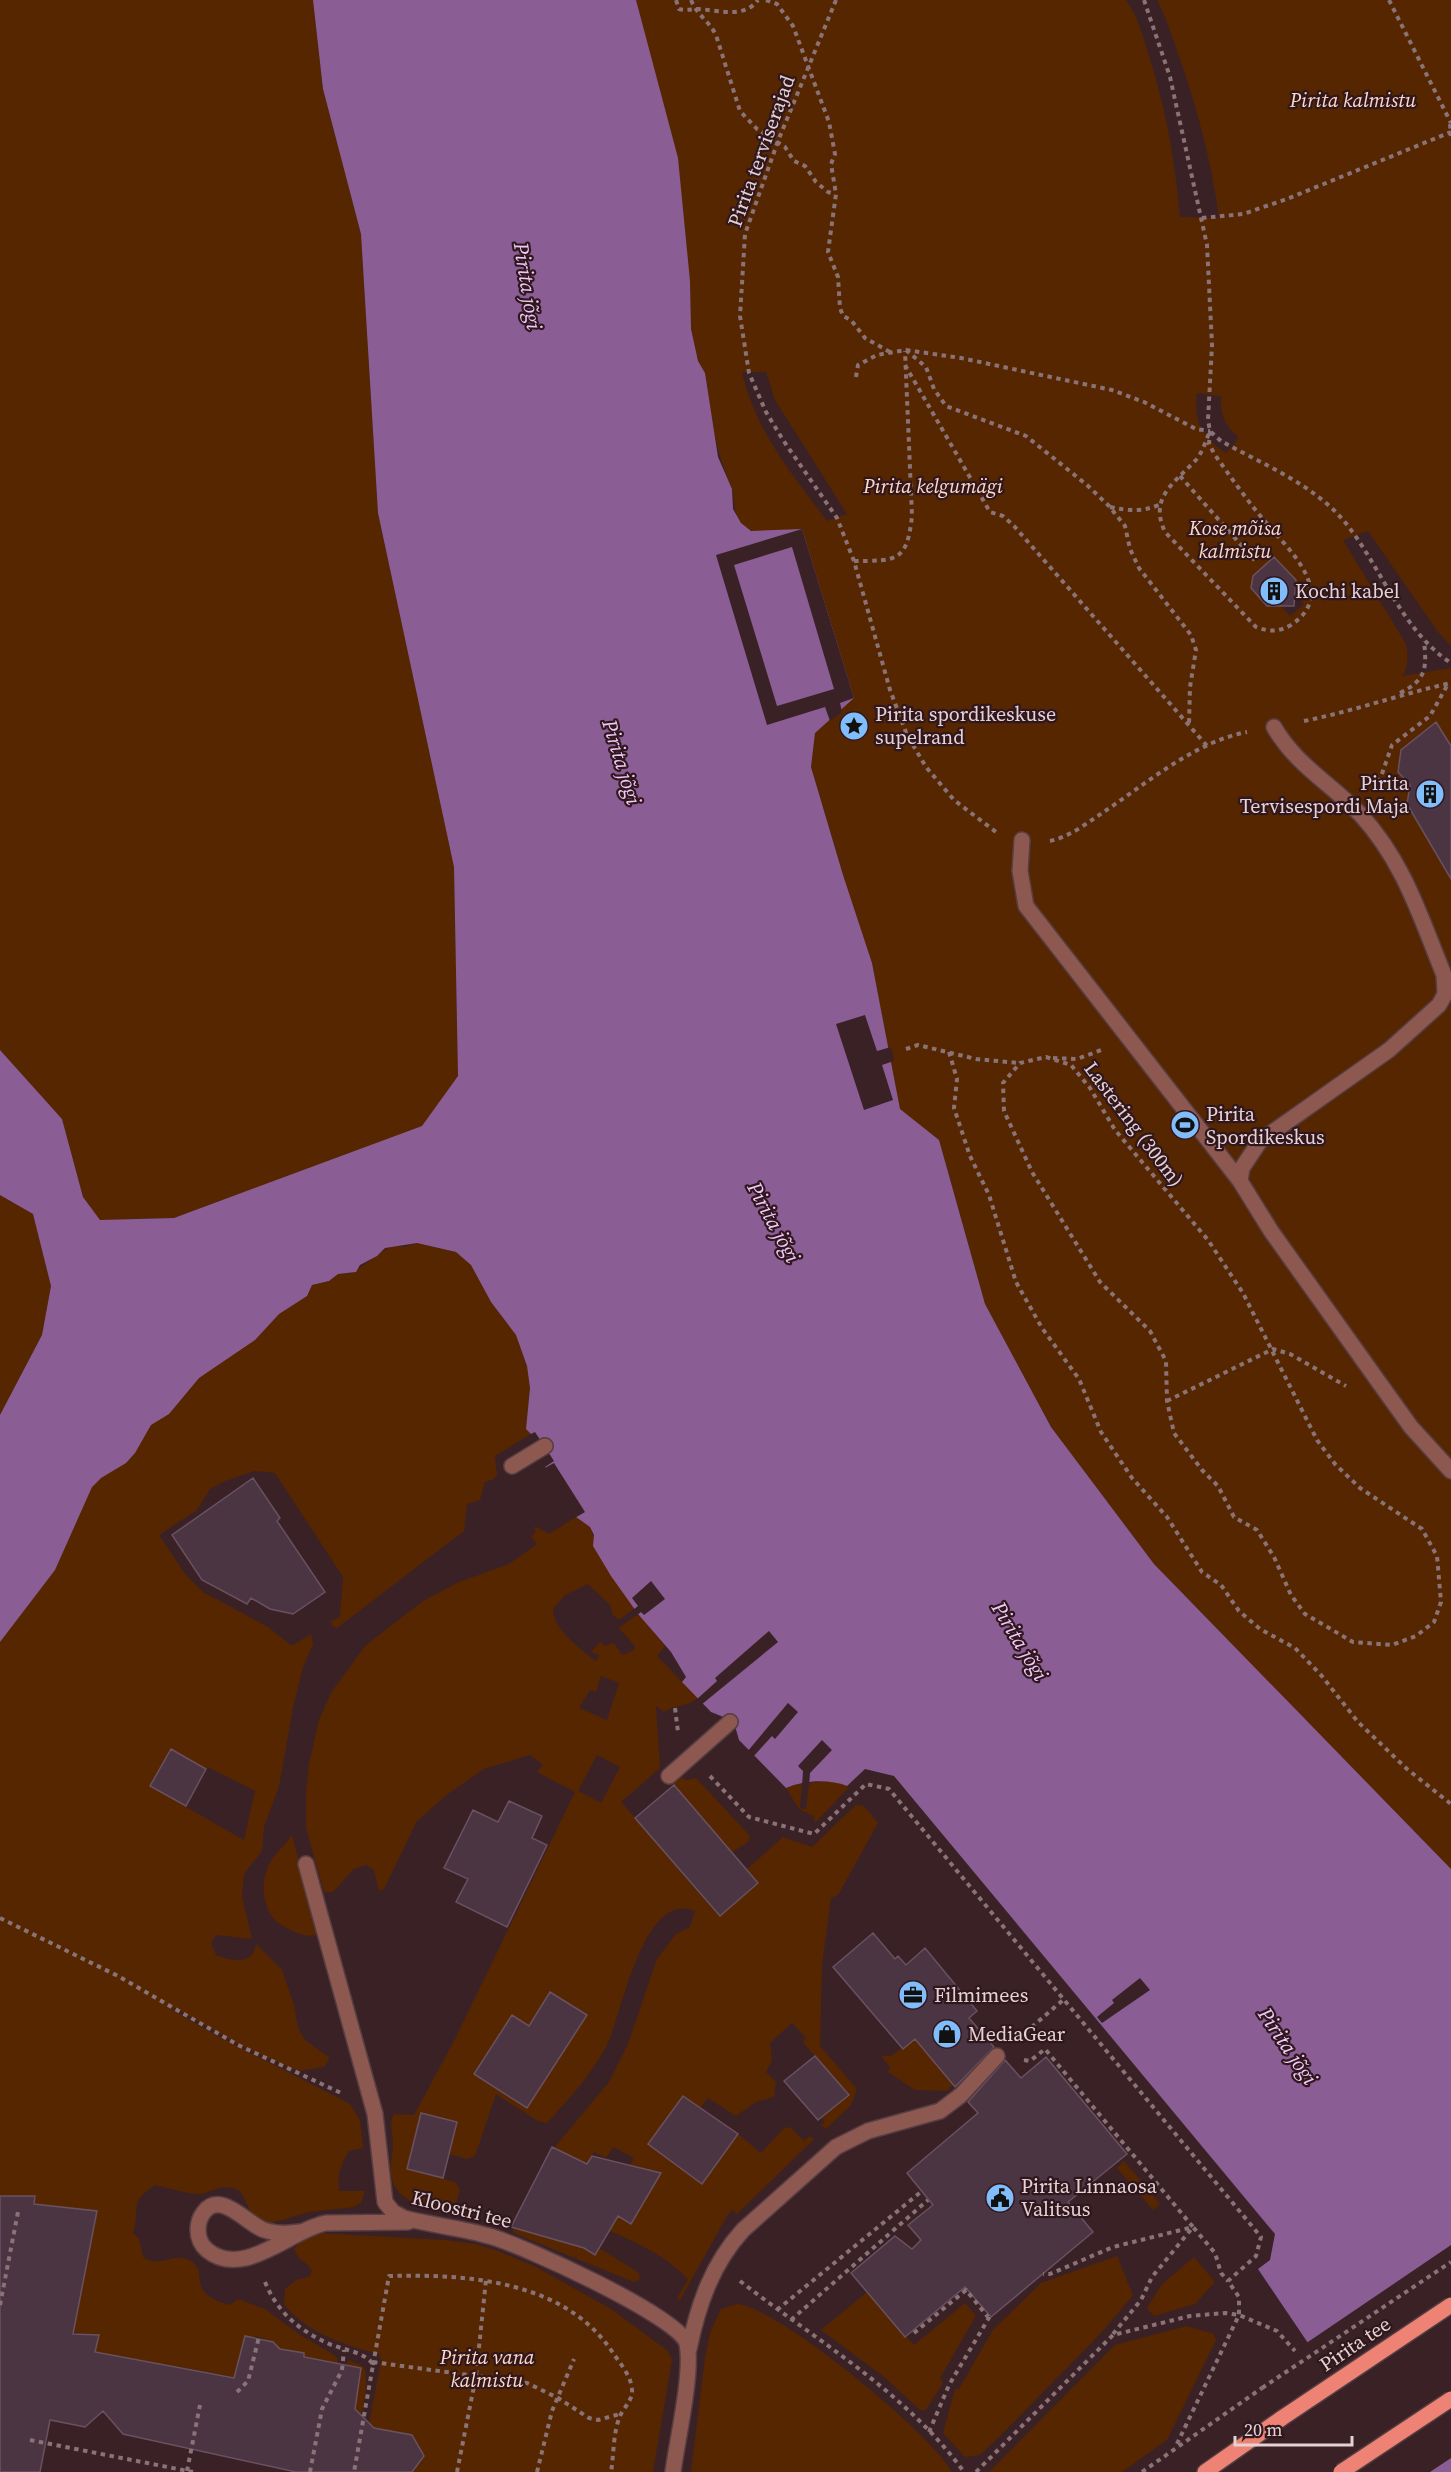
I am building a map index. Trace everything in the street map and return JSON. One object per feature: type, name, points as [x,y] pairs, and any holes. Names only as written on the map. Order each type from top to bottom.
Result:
[{"type":"main road","name":"Pirita tee","points":[[1205,2472],[1451,2305]]},
{"type":"main road","points":[[1341,2472],[1451,2399]]},
{"type":"street","points":[[1240,1181],[1242,1168],[1260,1140],[1389,1050],[1439,1005],[1445,994],[1444,975],[1398,863],[1359,814],[1294,755],[1274,727]]},
{"type":"street","points":[[1022,840],[1020,872],[1026,906],[1240,1181],[1271,1231],[1411,1427],[1451,1471]]},
{"type":"street","points":[[512,1466],[545,1446]]},
{"type":"street","points":[[669,1776],[730,1722]]},
{"type":"street","name":"Kloostri tee","points":[[306,1864],[375,2114],[385,2202],[393,2212],[416,2222],[490,2236],[547,2259],[673,2326],[683,2334],[688,2355]]},
{"type":"street","points":[[673,2472],[688,2355],[700,2306],[718,2264],[742,2230],[836,2147],[868,2131],[940,2111],[961,2095],[997,2056]]},
{"type":"street","points":[[300,2232],[286,2234],[262,2229],[231,2208],[218,2205],[209,2207],[202,2214],[198,2225],[198,2236],[204,2248],[226,2260],[241,2260],[300,2232],[326,2223],[416,2222]]},
{"type":"path","points":[[676,0],[679,9],[737,12],[749,9],[758,0]]},
{"type":"path","points":[[691,0],[694,9],[716,35],[740,111],[757,129],[785,147],[794,161],[805,166],[816,182],[828,192],[836,194]]},
{"type":"path","points":[[766,0],[777,4],[785,12],[809,66],[829,122],[835,154],[831,164],[836,194],[828,252],[838,277],[840,308],[843,316],[851,320],[865,338],[890,352]]},
{"type":"path","name":"Pirita terviserajad","points":[[836,0],[778,141],[745,234],[740,316],[749,373],[766,412],[806,477],[837,518],[854,561],[890,690],[908,735],[926,767],[954,800],[980,822],[999,834],[1043,843],[1060,839],[1229,735],[1344,713],[1394,697]]},
{"type":"path","points":[[1144,0],[1170,77],[1207,245],[1211,395],[1208,420],[1210,431],[1209,444],[1215,455],[1306,570],[1310,596],[1302,615],[1284,629],[1265,631],[1256,627],[1165,532],[1159,519],[1159,505],[1163,495],[1197,459],[1210,431]]},
{"type":"path","points":[[1202,218],[1243,214],[1451,134],[1450,124],[1389,0]]},
{"type":"path","points":[[854,561],[884,561],[903,553],[909,543],[912,516],[906,350]]},
{"type":"path","points":[[906,350],[926,367],[934,389],[946,406],[1026,436],[1058,459],[1109,506],[1125,526],[1130,549],[1139,568],[1191,635],[1196,650],[1190,687],[1189,725]]},
{"type":"path","points":[[856,377],[858,365],[865,360],[890,352],[906,350],[961,358],[1112,390],[1144,402],[1196,429],[1210,431],[1221,441],[1324,500],[1357,539],[1424,641],[1451,663]]},
{"type":"path","points":[[905,365],[990,512],[1003,516],[1014,526],[1208,747]]},
{"type":"path","points":[[1180,476],[1257,563]]},
{"type":"path","points":[[1109,506],[1130,512],[1146,510],[1159,505]]},
{"type":"path","points":[[1394,697],[1413,686],[1421,677],[1427,664],[1424,641]]},
{"type":"path","points":[[1394,697],[1450,683]]},
{"type":"path","points":[[1385,764],[1392,745],[1430,716],[1450,683]]},
{"type":"path","points":[[906,1049],[918,1045],[976,1059],[1020,1063],[1046,1057],[1077,1059],[1100,1051],[1127,1036]]},
{"type":"path","points":[[949,1052],[957,1079],[954,1108],[970,1156],[989,1195],[1016,1282],[1042,1328],[1079,1379],[1101,1432],[1132,1478],[1167,1517],[1202,1572],[1221,1585],[1239,1611],[1260,1629],[1294,1648],[1321,1675],[1358,1722],[1407,1769],[1451,1804]]},
{"type":"path","name":"Lastering (300m)","points":[[1020,1063],[1003,1083],[1004,1111],[1032,1172],[1100,1282],[1150,1331],[1166,1360],[1167,1401],[1174,1433],[1202,1470],[1218,1486],[1234,1517],[1257,1530],[1274,1557],[1291,1595],[1305,1614],[1353,1642],[1392,1645],[1416,1636],[1434,1622],[1441,1602],[1437,1556],[1422,1529],[1360,1488],[1335,1464],[1317,1440],[1243,1293],[1208,1240],[1115,1130],[1090,1088],[1071,1065],[1046,1057]]},
{"type":"path","points":[[1167,1401],[1273,1349],[1290,1353],[1326,1377],[1351,1389],[1366,1389],[1378,1381]]},
{"type":"path","points":[[675,1708],[680,1744],[749,1817],[814,1834],[866,1784],[889,1789],[1261,2237],[1256,2256],[1228,2281]]},
{"type":"path","points":[[0,1918],[118,1976],[238,2045],[354,2100],[375,2114]]},
{"type":"path","points":[[997,2056],[1063,2000]]},
{"type":"path","points":[[997,2056],[1030,2061],[1045,2049],[1215,2253],[1221,2273],[1239,2297],[1239,2315],[1175,2448]]},
{"type":"path","points":[[777,2310],[922,2191]]},
{"type":"path","points":[[791,2320],[928,2200]]},
{"type":"path","points":[[0,2305],[18,2212]]},
{"type":"path","points":[[1043,2274],[1050,2274],[1113,2247],[1193,2227]]},
{"type":"path","points":[[976,2472],[1113,2335],[1141,2300],[1152,2277],[1193,2227]]},
{"type":"path","points":[[254,2255],[279,2310],[312,2335],[344,2350],[372,2362],[527,2383],[558,2398],[590,2418],[598,2420],[621,2414]]},
{"type":"path","points":[[1142,2472],[1262,2388],[1451,2262]]},
{"type":"path","points":[[718,2264],[869,2377],[929,2432],[964,2472]]},
{"type":"path","points":[[354,2472],[389,2276],[446,2276],[504,2283],[557,2304],[597,2331],[625,2370],[632,2386],[632,2395],[621,2414],[610,2472]]},
{"type":"path","points":[[457,2472],[476,2376],[486,2280]]},
{"type":"path","points":[[914,2333],[966,2290],[989,2316],[949,2385],[929,2432]]},
{"type":"path","points":[[1113,2335],[1190,2316],[1210,2313],[1239,2315],[1277,2331],[1295,2350]]},
{"type":"path","points":[[237,2392],[248,2381],[259,2337]]},
{"type":"path","points":[[310,2472],[322,2409],[342,2370],[344,2350]]},
{"type":"path","points":[[537,2472],[558,2398],[574,2359]]},
{"type":"path","points":[[188,2471],[200,2404]]},
{"type":"path","points":[[30,2440],[193,2472]]},
{"type":"green space","points":[[0,0],[313,0],[323,89],[361,234],[378,513],[454,867],[458,1076],[423,1126],[174,1218],[100,1220],[83,1197],[62,1119],[0,1050]]},
{"type":"green space","points":[[636,0],[1126,0],[1140,27],[1165,115],[1180,217],[1219,218],[1209,159],[1194,103],[1171,32],[1157,0],[1451,0],[1451,646],[1438,632],[1368,531],[1343,540],[1406,644],[1407,661],[1402,676],[1451,668],[1451,1869],[1154,1564],[1051,1427],[985,1304],[939,1140],[900,1110],[872,963],[811,767],[815,733],[798,530],[751,531],[740,523],[735,511],[733,492],[725,472],[711,417],[705,373],[698,361],[691,329],[690,281],[654,76]],"holes":[[[742,372],[766,372],[775,400],[847,514],[827,521],[776,451],[748,393]],[[1197,393],[1221,396],[1224,420],[1239,438],[1226,453],[1211,441],[1201,428],[1198,421]],[[1295,593],[1304,604],[1290,616],[1281,606]]]},
{"type":"green space","points":[[0,1195],[33,1214],[51,1286],[42,1335],[0,1415]]},
{"type":"green space","points":[[417,1243],[456,1252],[471,1265],[491,1302],[516,1335],[527,1366],[530,1388],[526,1429],[531,1434],[495,1456],[497,1475],[494,1479],[485,1482],[480,1500],[467,1504],[464,1531],[337,1628],[333,1627],[331,1621],[340,1617],[343,1577],[275,1473],[254,1471],[223,1482],[210,1489],[197,1510],[159,1535],[185,1574],[203,1592],[268,1627],[292,1646],[311,1634],[313,1644],[303,1667],[279,1786],[264,1827],[262,1851],[244,1874],[242,1896],[252,1939],[216,1935],[211,1943],[216,1955],[234,1960],[251,1956],[256,1944],[282,1970],[294,2005],[298,2028],[305,2040],[330,2058],[324,2067],[298,2071],[238,2044],[175,2008],[169,2008],[212,2033],[350,2104],[360,2120],[363,2148],[349,2151],[346,2156],[339,2175],[339,2191],[365,2191],[361,2203],[354,2207],[309,2212],[268,2224],[260,2221],[250,2211],[240,2191],[228,2187],[195,2194],[155,2185],[141,2196],[138,2201],[133,2233],[139,2238],[143,2257],[156,2261],[178,2258],[189,2260],[198,2270],[202,2288],[207,2294],[230,2305],[238,2299],[265,2309],[300,2335],[331,2353],[337,2358],[339,2365],[264,2371],[272,2341],[266,2341],[256,2362],[264,2338],[255,2336],[252,2345],[251,2337],[244,2338],[234,2377],[174,2366],[172,2373],[141,2361],[95,2352],[99,2335],[73,2332],[97,2211],[33,2205],[35,2196],[0,2196],[0,1620],[67,1514],[171,1396],[312,1285],[329,1281],[338,1274],[352,1273],[392,1245],[404,1247]],"holes":[[[208,1767],[255,1791],[244,1840],[186,1807]]]},
{"type":"green space","points":[[576,1517],[590,1527],[603,1562],[635,1608],[619,1620],[612,1614],[611,1606],[588,1584],[565,1595],[553,1609],[557,1624],[562,1631],[596,1661],[599,1655],[591,1652],[600,1642],[605,1646],[614,1643],[622,1655],[634,1650],[635,1646],[619,1628],[638,1614],[665,1646],[657,1656],[698,1698],[664,1712],[656,1706],[660,1768],[621,1802],[647,1831],[685,1799],[670,1781],[677,1776],[687,1780],[696,1778],[750,1836],[748,1842],[731,1853],[716,1837],[679,1870],[719,1916],[757,1883],[746,1870],[783,1837],[812,1847],[856,1805],[864,1806],[878,1823],[838,1895],[831,1898],[822,1965],[820,2046],[857,2089],[851,2105],[826,2129],[821,2125],[825,2122],[822,2118],[848,2095],[803,2042],[806,2038],[792,2023],[770,2043],[772,2060],[766,2072],[776,2082],[774,2097],[756,2102],[736,2116],[708,2098],[700,2108],[683,2096],[648,2144],[702,2184],[738,2134],[761,2153],[785,2127],[791,2128],[804,2141],[810,2136],[814,2139],[737,2214],[732,2210],[727,2216],[680,2300],[677,2298],[688,2280],[672,2264],[652,2251],[610,2231],[618,2216],[631,2223],[653,2187],[627,2171],[634,2158],[613,2147],[606,2158],[594,2152],[587,2165],[554,2148],[609,2082],[628,2044],[657,1959],[676,1934],[690,1927],[695,1911],[677,1909],[661,1919],[648,1936],[627,1985],[606,2047],[586,2077],[547,2123],[538,2121],[496,2094],[475,2156],[467,2159],[449,2154],[457,2122],[421,2114],[407,2169],[455,2182],[460,2190],[455,2207],[475,2214],[469,2219],[424,2207],[403,2196],[396,2189],[391,2171],[392,2118],[394,2114],[414,2115],[455,2039],[575,1792],[537,1772],[543,1765],[530,1755],[484,1769],[449,1793],[417,1821],[384,1889],[379,1891],[374,1870],[366,1865],[354,1869],[333,1892],[324,1892],[306,1828],[309,1764],[319,1720],[332,1691],[366,1645],[423,1601],[459,1582],[509,1564],[537,1544],[531,1536],[535,1533],[535,1526],[549,1534]],"holes":[[[601,1676],[619,1683],[607,1720],[579,1708],[590,1690],[596,1692]],[[597,1755],[620,1767],[601,1803],[578,1791]]]},
{"type":"green space","points":[[832,1780],[849,1787],[816,1822],[814,1822],[815,1817],[799,1809],[786,1788],[802,1783],[800,1808],[806,1809],[809,1783]]},
{"type":"green space","points":[[292,1835],[318,1930],[316,1935],[300,1934],[277,1922],[271,1915],[264,1898],[264,1878],[267,1869],[273,1857]]},
{"type":"green space","points":[[915,2039],[943,2072],[986,2049],[947,2091],[915,2090],[888,2072],[890,2067],[881,2056],[891,2056]]},
{"type":"green space","points":[[1124,2161],[1160,2204],[1153,2210],[1117,2168]]},
{"type":"green space","points":[[513,2228],[556,2240],[562,2235],[595,2255],[599,2248],[639,2273],[640,2279],[634,2282],[514,2233]]},
{"type":"green space","name":"Pirita vana kalmistu","points":[[317,2233],[445,2240],[475,2244],[536,2267],[611,2309],[668,2351],[672,2359],[653,2472],[398,2472],[416,2466],[360,2472],[381,2361],[379,2354],[340,2342],[315,2330],[293,2314],[284,2304],[285,2289],[296,2280],[309,2277],[312,2271],[294,2249],[305,2237]]},
{"type":"green space","points":[[1117,2256],[1133,2295],[1102,2332],[1000,2436],[980,2455],[965,2457],[943,2433],[955,2389],[959,2389],[993,2330],[1041,2283]]},
{"type":"green space","points":[[1194,2257],[1215,2282],[1195,2304],[1154,2316],[1147,2308],[1162,2284]]},
{"type":"green space","points":[[867,2292],[914,2345],[965,2303],[976,2316],[940,2378],[943,2383],[925,2411],[919,2409],[883,2376],[821,2330]]},
{"type":"green space","points":[[737,2304],[757,2311],[785,2326],[818,2348],[916,2430],[939,2454],[952,2472],[691,2472],[710,2333],[721,2309]]},
{"type":"green space","points":[[1187,2326],[1214,2334],[1216,2340],[1167,2440],[1122,2472],[989,2472],[1115,2345]]},
{"type":"green space","points":[[349,2360],[364,2367],[366,2390],[360,2420],[343,2472],[361,2368],[346,2366]]},
{"type":"water","name":"Pirita jõgi","points":[[313,0],[636,0],[678,158],[690,281],[691,329],[698,361],[705,373],[718,457],[732,489],[733,509],[741,523],[751,531],[802,529],[854,698],[815,733],[811,767],[872,963],[900,1109],[939,1140],[985,1304],[1051,1427],[1154,1564],[1451,1869],[1451,2472],[1395,2472],[1258,2269],[1270,2260],[1275,2234],[894,1776],[865,1769],[847,1786],[817,1781],[786,1788],[739,1740],[735,1726],[726,1718],[711,1712],[682,1682],[686,1677],[671,1652],[638,1614],[611,1576],[593,1546],[594,1535],[590,1527],[576,1517],[545,1467],[554,1461],[535,1432],[531,1434],[526,1429],[530,1388],[527,1366],[516,1335],[491,1302],[471,1265],[456,1252],[417,1243],[385,1248],[377,1256],[360,1265],[356,1272],[338,1274],[329,1281],[312,1285],[307,1296],[279,1314],[255,1340],[199,1378],[169,1414],[151,1425],[135,1453],[126,1463],[101,1478],[92,1487],[55,1570],[0,1642],[0,1415],[42,1335],[51,1286],[33,1214],[0,1195],[0,1050],[62,1119],[83,1197],[100,1220],[174,1218],[422,1126],[458,1076],[454,867],[378,513],[361,234],[323,89]]},
{"type":"pier","points":[[802,529],[854,698],[840,703],[842,712],[830,721],[825,707],[767,725],[716,555]],"holes":[[[792,547],[834,689],[777,706],[734,565]]]},
{"type":"pier","points":[[865,1015],[877,1051],[891,1047],[894,1061],[882,1065],[893,1100],[864,1110],[836,1024]]},
{"type":"pier","points":[[554,1463],[585,1512],[573,1519],[543,1469]]},
{"type":"pier","points":[[651,1581],[665,1599],[644,1615],[641,1612],[636,1616],[633,1610],[638,1606],[632,1598]]},
{"type":"pier","points":[[769,1631],[778,1642],[701,1705],[696,1700],[717,1681],[715,1678]]},
{"type":"pier","points":[[788,1703],[798,1712],[775,1739],[772,1736],[753,1757],[747,1752]]},
{"type":"pier","points":[[822,1740],[832,1750],[810,1773],[809,1786],[802,1786],[803,1771],[798,1766]]},
{"type":"pier","points":[[1140,1978],[1150,1990],[1102,2023],[1097,2017],[1114,2003],[1112,2000]]},
{"type":"pier","points":[[1451,2245],[1451,2458],[1430,2472],[1392,2472],[1305,2344]]},
{"type":"building","name":"Kochi kabel","points":[[1274,557],[1296,580],[1294,606],[1267,606],[1251,588],[1253,576]]},
{"type":"building","name":"Pirita Tervisespordi Maja","points":[[1436,722],[1451,746],[1451,879],[1407,804],[1410,785],[1398,772],[1401,750]]},
{"type":"building","points":[[253,1478],[280,1518],[277,1521],[325,1592],[293,1614],[270,1609],[251,1598],[247,1604],[202,1580],[172,1535]]},
{"type":"building","points":[[171,1749],[206,1769],[186,1806],[150,1786]]},
{"type":"building","points":[[674,1785],[758,1883],[720,1916],[635,1818]]},
{"type":"building","points":[[509,1801],[542,1816],[532,1838],[547,1845],[507,1927],[456,1902],[468,1879],[444,1868],[473,1810],[498,1822]]},
{"type":"building","points":[[873,1933],[895,1959],[898,1956],[906,1965],[925,1948],[977,2011],[969,2018],[994,2047],[955,2087],[915,2039],[903,2049],[833,1967]]},
{"type":"building","points":[[550,1992],[587,2015],[527,2108],[474,2074],[512,2015],[529,2026]]},
{"type":"building","points":[[815,2056],[849,2095],[818,2120],[784,2081]]},
{"type":"building","name":"Pirita Linnaosa Valitsus","points":[[1046,2057],[1127,2154],[1068,2202],[1093,2232],[991,2317],[965,2287],[905,2337],[851,2273],[895,2236],[912,2249],[921,2240],[908,2225],[933,2205],[907,2173],[978,2113],[968,2102],[1005,2060],[1021,2078]]},
{"type":"building","points":[[683,2096],[738,2134],[702,2184],[648,2144]]},
{"type":"building","points":[[421,2113],[457,2122],[443,2178],[407,2169]]},
{"type":"building","points":[[552,2147],[587,2164],[592,2156],[661,2173],[631,2224],[618,2216],[595,2255],[584,2248],[511,2227]]},
{"type":"building","points":[[0,2196],[35,2196],[34,2204],[97,2211],[73,2334],[99,2335],[95,2352],[234,2378],[245,2336],[273,2342],[280,2349],[304,2353],[304,2357],[361,2368],[355,2409],[374,2428],[412,2435],[424,2456],[412,2472],[296,2472],[123,2434],[103,2411],[85,2427],[50,2420],[40,2472],[0,2472]]},
{"type":"place","name":"Kochi kabel","points":[[1274,591]]},
{"type":"place","name":"Pirita spordikeskuse supelrand","points":[[854,726]]},
{"type":"place","name":"Pirita Tervisespordi Maja","points":[[1430,794]]},
{"type":"place","name":"Pirita Spordikeskus","points":[[1185,1125]]},
{"type":"place","name":"Filmimees","points":[[913,1995]]},
{"type":"place","name":"MediaGear","points":[[947,2034]]},
{"type":"place","name":"Pirita Linnaosa Valitsus","points":[[1000,2198]]},
{"type":"park label","name":"Pirita kalmistu","points":[[1353,100]]},
{"type":"park label","name":"Pirita kelgumägi","points":[[933,486]]},
{"type":"park label","name":"Kose mõisa kalmistu","points":[[1235,540]]}]
